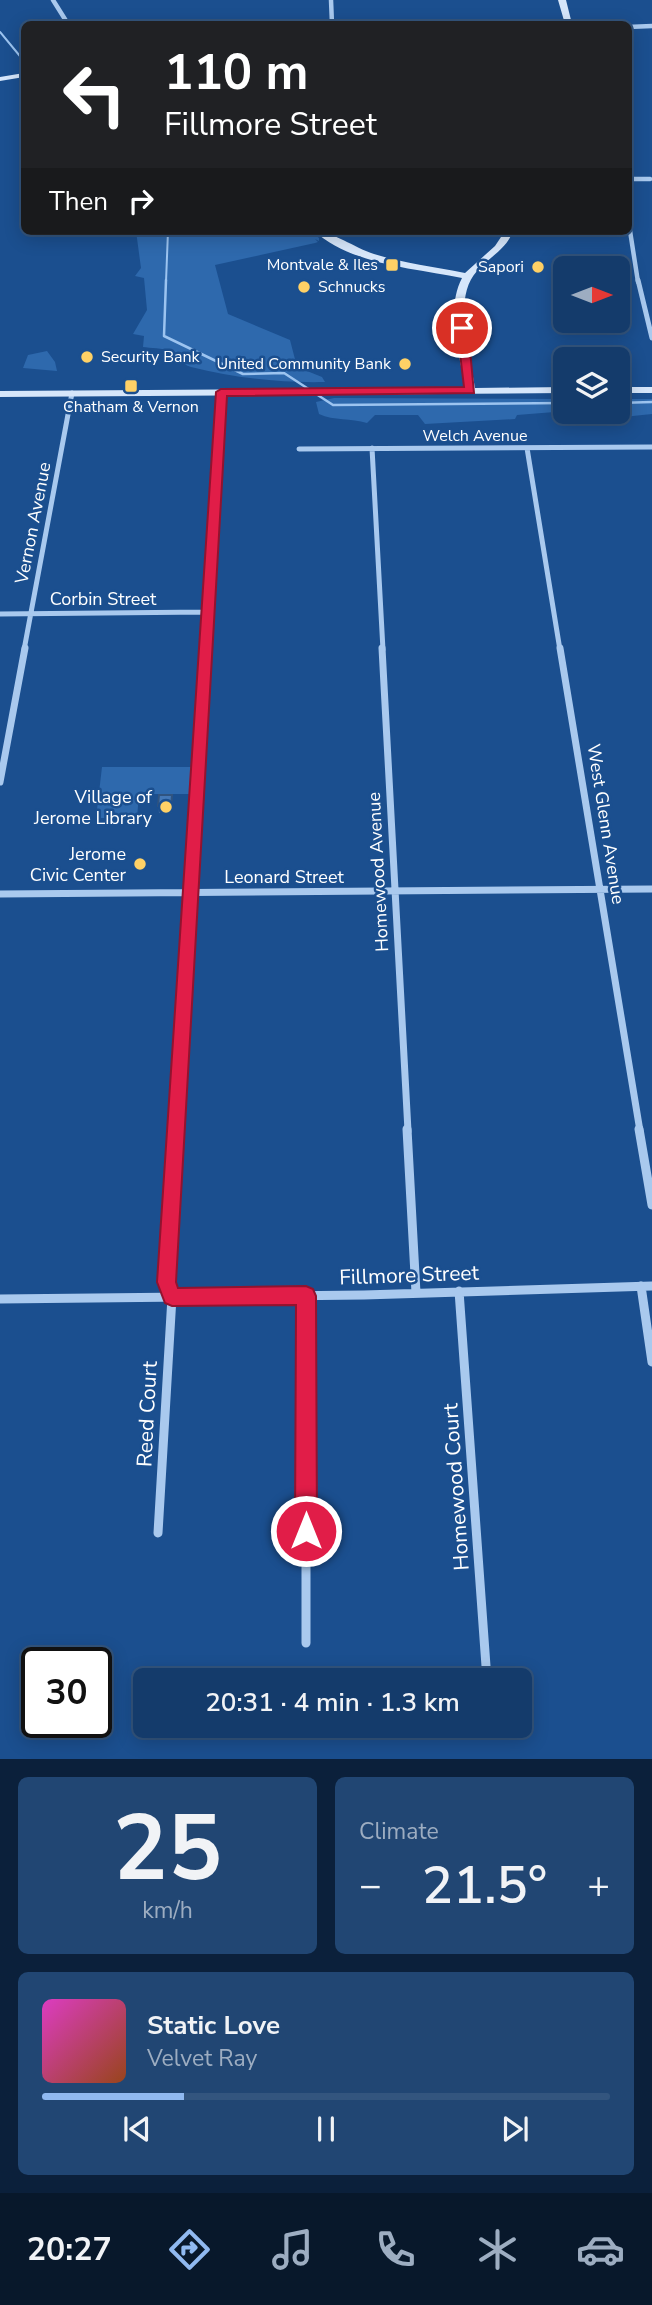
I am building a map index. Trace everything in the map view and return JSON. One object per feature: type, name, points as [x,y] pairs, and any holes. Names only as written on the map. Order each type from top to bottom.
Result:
[{"type":"street","points":[[53,0],[66,21]]},
{"type":"street","points":[[331,0],[332,21]]},
{"type":"street","points":[[562,0],[568,21]]},
{"type":"street","points":[[632,27],[652,26]]},
{"type":"street","points":[[0,79],[21,76]]},
{"type":"street","points":[[632,179],[650,179]]},
{"type":"street","points":[[326,235],[363,254],[467,276]]},
{"type":"street","points":[[470,390],[458,298],[467,276],[503,244],[507,235]]},
{"type":"street","points":[[631,235],[640,294],[652,338]]},
{"type":"street","points":[[0,394],[553,390]]},
{"type":"street","points":[[630,390],[652,390]]},
{"type":"street","name":"Reed Court","points":[[158,1533],[172,1297],[166,1276],[221,392]]},
{"type":"street","name":"Vernon Avenue","points":[[0,782],[72,393]]},
{"type":"street","name":"Welch Avenue","points":[[299,449],[652,447]]},
{"type":"street","name":"Homewood Avenue","points":[[372,448],[416,1293]]},
{"type":"street","name":"West Glenn Avenue","points":[[527,448],[652,1205]]},
{"type":"street","name":"Corbin Street","points":[[0,614],[206,612]]},
{"type":"street","name":"Leonard Street","points":[[0,894],[652,890]]},
{"type":"street","points":[[641,1286],[652,1363]]},
{"type":"street","name":"Fillmore Street","points":[[0,1299],[306,1296],[652,1286]]},
{"type":"street","name":"Homewood Court","points":[[459,1291],[486,1668]]},
{"type":"street","points":[[306,1296],[306,1643]]},
{"type":"shaded area","points":[[137,235],[316,235],[319,238],[319,241],[315,239],[318,242],[215,265],[228,314],[290,340],[297,367],[322,377],[325,382],[274,381],[208,371],[188,366],[167,350],[143,347],[144,336],[133,334],[147,310],[144,278],[135,276],[141,268]]},
{"type":"shaded area","points":[[47,351],[55,362],[57,371],[23,368],[28,355]]},
{"type":"shaded area","points":[[334,398],[553,399],[553,412],[517,415],[515,419],[425,424],[418,415],[375,415],[367,423],[319,414],[316,402]]},
{"type":"shaded area","points":[[630,399],[652,399],[652,414],[630,416]]},
{"type":"shaded area","points":[[102,767],[191,767],[190,794],[139,794],[137,818],[96,818]]},
{"type":"building","points":[[159,795],[172,795],[171,806],[158,806]]},
{"type":"waterway","points":[[0,32],[21,57]]},
{"type":"waterway","points":[[166,282],[168,235]]},
{"type":"waterway","points":[[166,280],[164,336],[243,374],[284,373],[333,405],[553,403]]},
{"type":"waterway","points":[[630,403],[652,402]]},
{"type":"place","name":"Montvale & Iles","points":[[392,265]]},
{"type":"place","name":"Sapori","points":[[538,267]]},
{"type":"place","name":"Schnucks","points":[[304,287]]},
{"type":"place","name":"Security Bank","points":[[87,357]]},
{"type":"place","name":"United Community Bank","points":[[405,364]]},
{"type":"place","name":"Chatham & Vernon","points":[[131,386]]},
{"type":"place","name":"Village of Jerome Library","points":[[166,807]]},
{"type":"place","name":"Jerome Civic Center","points":[[140,864]]},
{"type":"route","points":[[306,1531],[306,1296],[172,1297],[166,1282],[221,392],[470,390],[462,328]]}]
